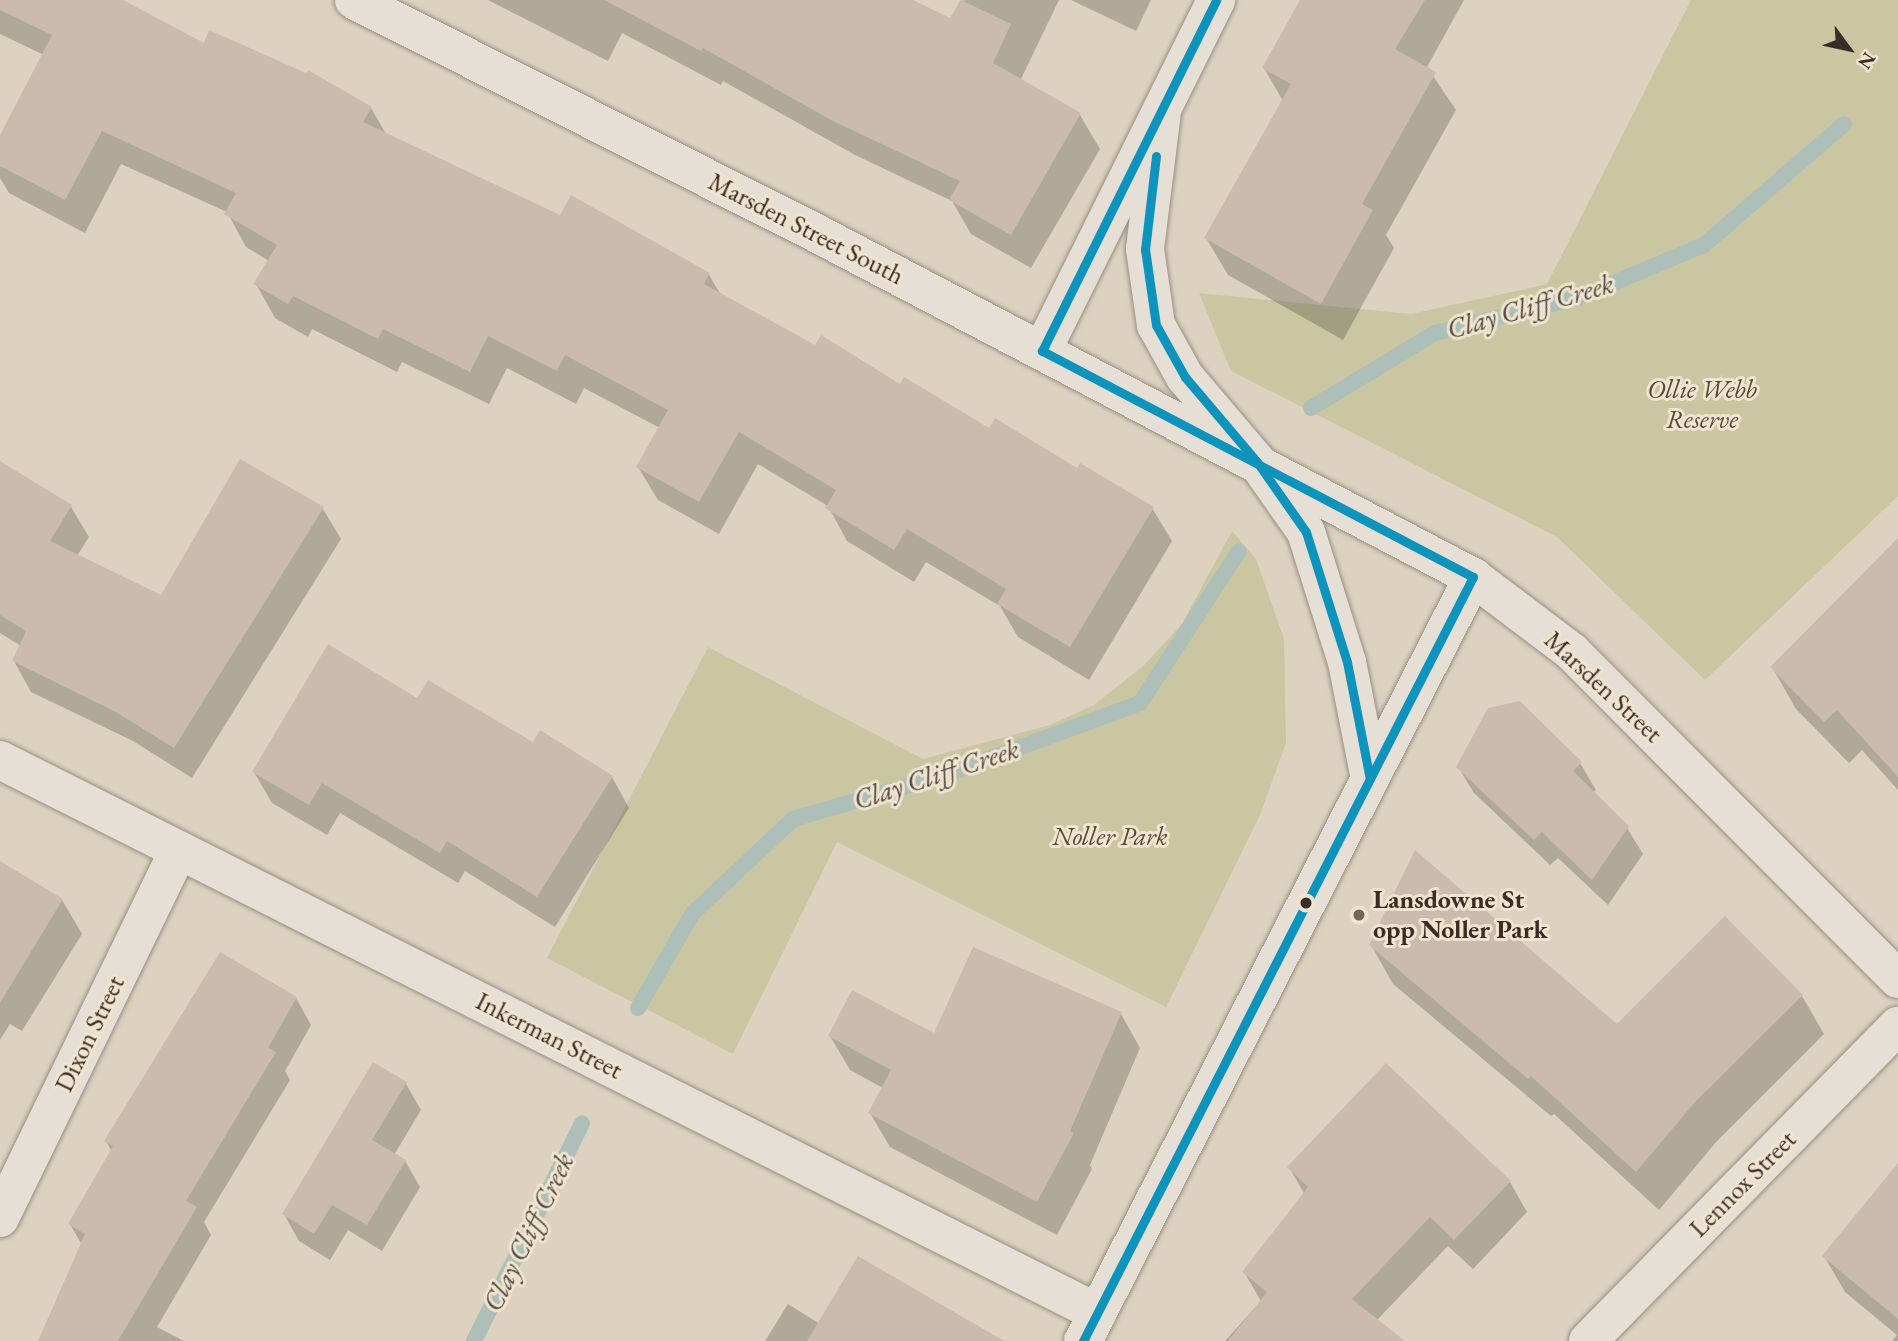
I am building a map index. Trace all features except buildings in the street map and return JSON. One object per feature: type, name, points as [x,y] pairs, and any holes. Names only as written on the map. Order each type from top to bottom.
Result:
[{"type":"street","name":"Marsden Street South","points":[[354,0],[1257,462]]},
{"type":"street","points":[[1042,351],[1216,0]]},
{"type":"street","points":[[1162,111],[1145,249],[1156,325],[1185,377],[1257,462],[1306,532],[1328,592],[1370,779]]},
{"type":"street","name":"Marsden Street","points":[[1257,462],[1473,577],[1571,651],[1898,979]]},
{"type":"street","points":[[1090,1327],[1473,577]]},
{"type":"street","name":"Inkerman Street","points":[[0,760],[179,850],[1090,1327]]},
{"type":"street","name":"Dixon Street","points":[[0,1218],[179,850]]},
{"type":"street","name":"Lennox Street","points":[[1588,1341],[1898,1026]]},
{"type":"green space","name":"Ollie Webb Reserve","points":[[1691,0],[1898,0],[1898,496],[1705,680],[1557,537],[1231,371],[1199,293],[1411,314],[1547,284]]},
{"type":"green space","name":"Noller Park","points":[[1232,531],[1256,559],[1284,639],[1286,743],[1260,815],[1166,1007],[837,842],[733,1054],[547,958],[708,647],[923,759],[1050,725],[1094,705],[1143,666],[1182,624]]},
{"type":"waterway","name":"Clay Cliff Creek","points":[[1311,408],[1435,333],[1580,297],[1704,245],[1844,124]]},
{"type":"waterway","name":"Clay Cliff Creek","points":[[638,1008],[692,914],[793,819],[948,774],[1140,703],[1239,551]]},
{"type":"waterway","name":"Clay Cliff Creek","points":[[474,1341],[582,1123]]},
{"type":"transit line","points":[[1083,1341],[1473,577],[1042,351],[1216,0]]},
{"type":"transit line","points":[[1156,156],[1145,249],[1156,325],[1185,377],[1257,462],[1306,532],[1347,662],[1370,779]]},
{"type":"place","name":"Lansdowne St opp Noller Park","points":[[1359,915]]}]
